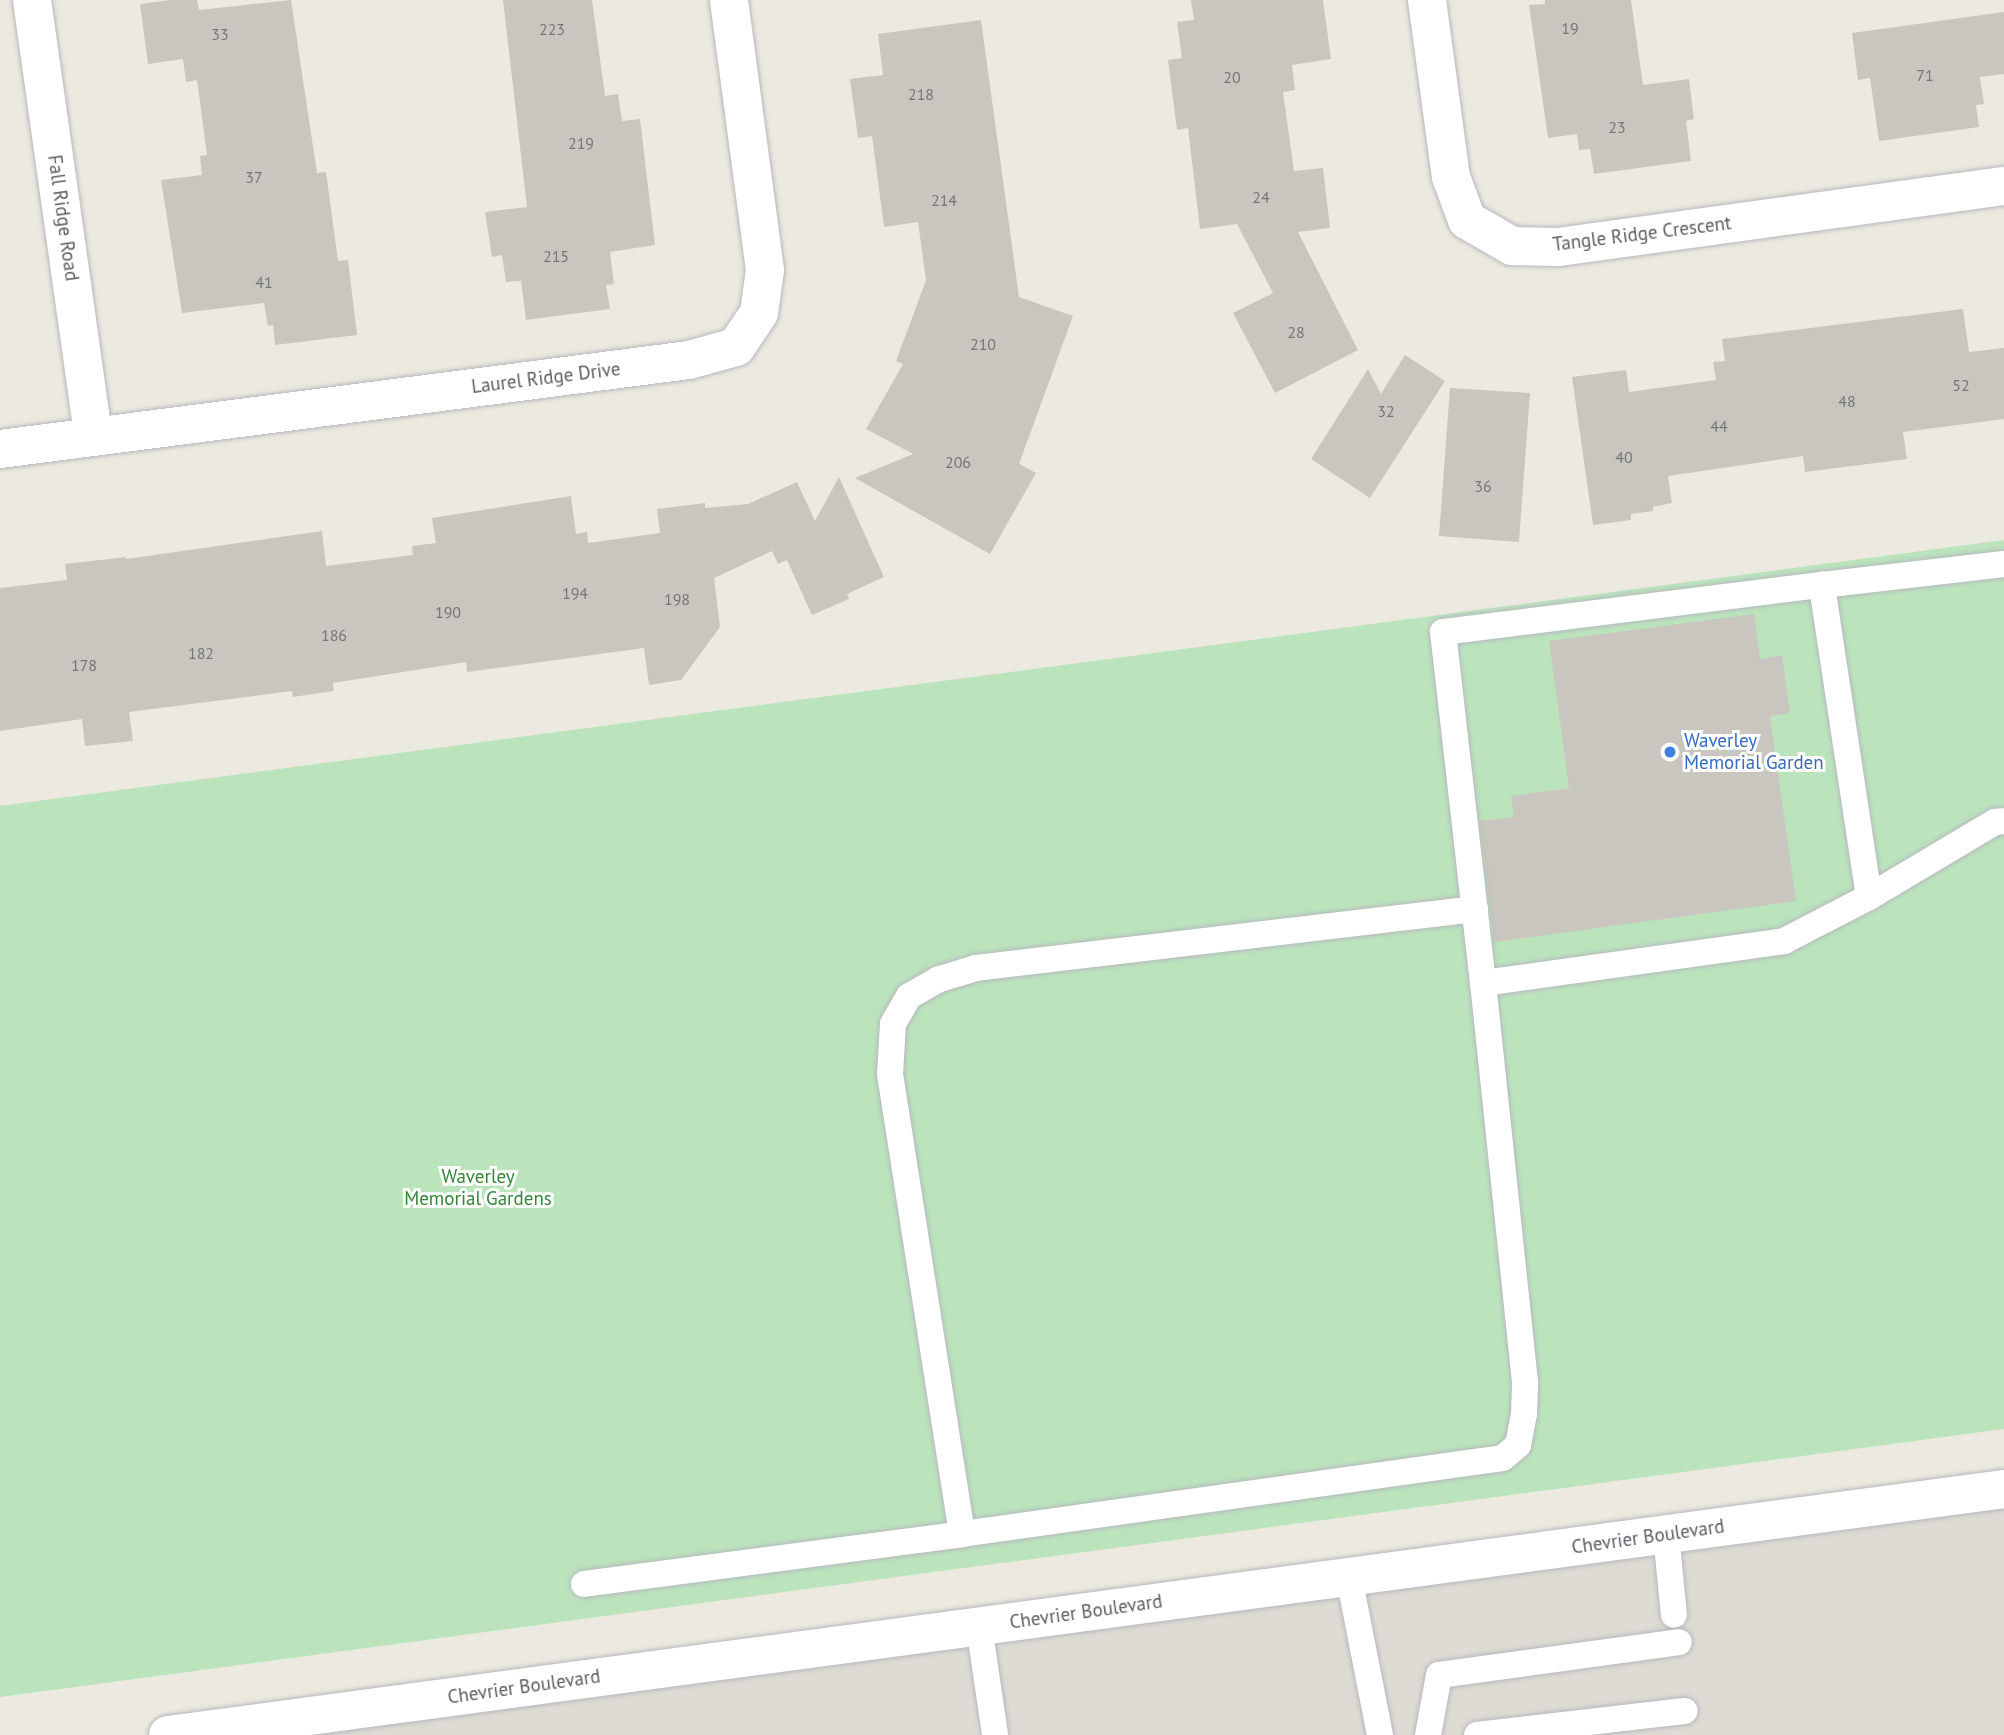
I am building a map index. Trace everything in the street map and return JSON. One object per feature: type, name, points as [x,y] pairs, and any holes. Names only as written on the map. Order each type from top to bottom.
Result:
[{"type":"street","name":"Fall Ridge Road","points":[[33,0],[93,436]]},
{"type":"street","name":"Laurel Ridge Drive","points":[[0,449],[689,360],[736,347],[760,313],[765,270],[729,0]]},
{"type":"street","name":"Tangle Ridge Crescent","points":[[1427,0],[1451,177],[1467,220],[1512,246],[1558,247],[2004,186]]},
{"type":"street","name":"Chevrier Boulevard","points":[[168,1735],[2004,1489]]},
{"type":"lane","points":[[584,1584],[1503,1458],[1518,1446],[1524,1415],[1525,1382],[1443,632],[2004,564]]},
{"type":"lane","points":[[1822,585],[1869,897]]},
{"type":"lane","points":[[1483,983],[1784,941],[1869,897],[1995,822],[2004,821]]},
{"type":"lane","points":[[962,1534],[890,1074],[893,1024],[909,996],[939,979],[976,968],[1475,908]]},
{"type":"lane","points":[[1666,1534],[1674,1615]]},
{"type":"lane","points":[[1349,1577],[1380,1735]]},
{"type":"lane","points":[[979,1626],[995,1735]]},
{"type":"lane","points":[[1428,1735],[1438,1675],[1679,1642]]},
{"type":"lane","points":[[1477,1735],[1685,1711]]},
{"type":"shaded area","points":[[2004,1489],[2004,1735],[168,1735]]},
{"type":"green space","name":"Waverley Memorial Gardens","points":[[2004,540],[2004,1429],[0,1697],[0,806]]},
{"type":"building","points":[[197,0],[199,10],[291,0],[317,173],[326,172],[338,261],[348,260],[357,335],[275,345],[273,325],[268,326],[264,303],[182,313],[161,180],[202,175],[200,156],[207,155],[197,80],[186,82],[183,59],[148,64],[140,4]]},
{"type":"building","points":[[503,0],[592,0],[605,96],[618,94],[622,121],[640,119],[655,245],[610,252],[614,284],[606,285],[610,309],[526,320],[521,281],[506,282],[502,255],[492,257],[485,212],[527,207]]},
{"type":"building","points":[[1191,0],[1323,0],[1331,59],[1292,65],[1295,90],[1283,92],[1294,171],[1323,168],[1330,228],[1298,232],[1358,350],[1275,393],[1233,313],[1273,293],[1237,224],[1200,229],[1188,128],[1177,130],[1168,60],[1182,58],[1177,22],[1194,20]]},
{"type":"building","points":[[1545,0],[1631,0],[1643,85],[1689,79],[1694,119],[1686,121],[1691,161],[1594,174],[1590,149],[1579,150],[1577,134],[1548,138],[1529,5],[1545,4]]},
{"type":"building","points":[[2004,12],[2004,74],[1980,77],[1984,104],[1976,105],[1979,127],[1879,141],[1870,78],[1858,80],[1852,33]]},
{"type":"building","points":[[981,20],[1019,297],[1073,316],[1019,464],[1036,473],[990,554],[855,478],[913,454],[866,429],[903,364],[896,361],[926,280],[918,222],[884,227],[872,136],[858,138],[850,79],[883,75],[878,34]]},
{"type":"building","points":[[1963,309],[1969,352],[2004,348],[2004,419],[1903,432],[1907,459],[1805,472],[1803,456],[1668,476],[1672,503],[1653,507],[1653,511],[1631,514],[1631,520],[1593,525],[1572,377],[1626,370],[1629,392],[1716,380],[1713,362],[1725,361],[1722,339]]},
{"type":"building","points":[[1405,355],[1445,381],[1370,498],[1311,459],[1368,369],[1381,394]]},
{"type":"building","points":[[1450,388],[1530,393],[1519,542],[1439,536]]},
{"type":"building","points":[[839,477],[884,577],[847,594],[849,599],[812,615],[787,560],[778,564],[772,551],[714,578],[720,627],[681,680],[649,685],[644,648],[467,672],[466,662],[333,683],[334,691],[293,697],[292,691],[129,712],[133,741],[85,746],[82,719],[0,731],[0,588],[67,580],[65,564],[126,559],[322,531],[326,566],[413,555],[412,546],[436,543],[432,518],[571,496],[576,534],[587,532],[588,543],[660,533],[657,509],[705,503],[705,508],[748,504],[797,482],[815,521]]},
{"type":"building","name":"Waverley Memorial Garden","points":[[1754,614],[1760,659],[1782,655],[1790,713],[1770,716],[1796,901],[1494,942],[1480,821],[1514,817],[1511,796],[1569,788],[1549,641]]},
{"type":"place","name":"Waverley Memorial Garden","points":[[1670,752]]}]
